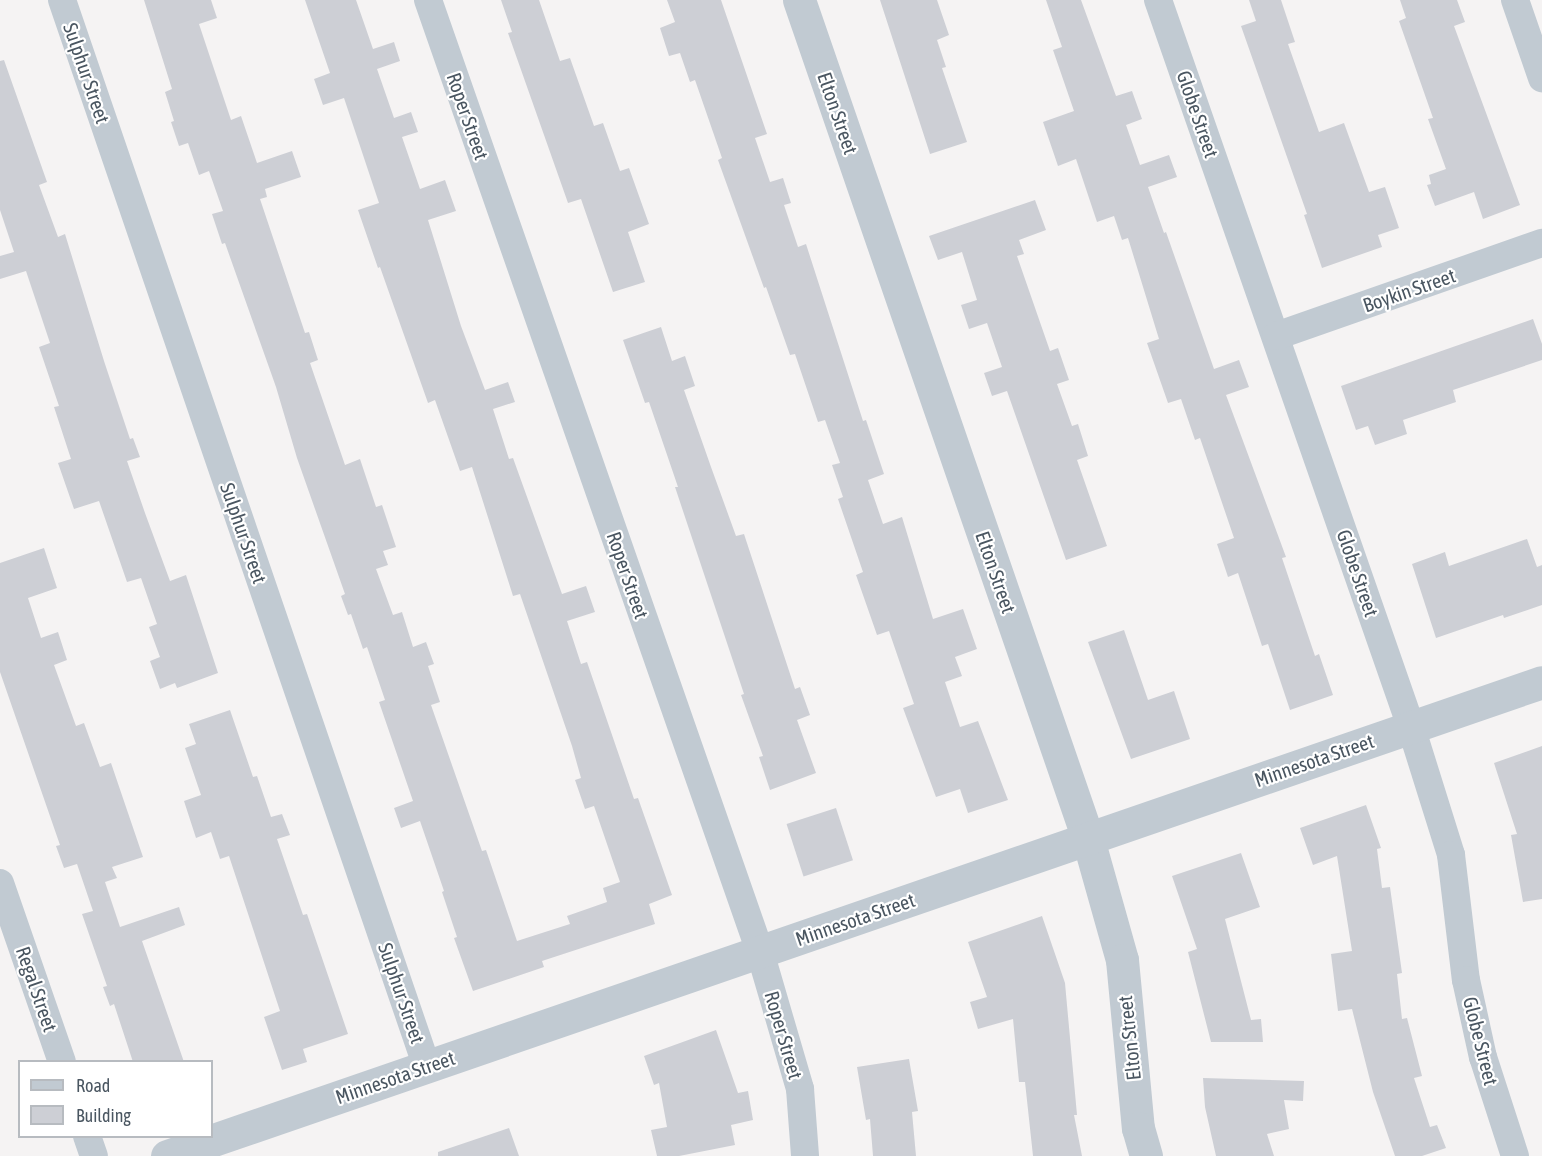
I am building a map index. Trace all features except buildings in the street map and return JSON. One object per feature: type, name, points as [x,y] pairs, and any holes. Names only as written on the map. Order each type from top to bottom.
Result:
[{"type":"street","name":"Sulphur Street","points":[[62,0],[427,1066]]},
{"type":"street","name":"Roper Street","points":[[428,0],[760,952],[800,1089],[805,1156]]},
{"type":"street","name":"Elton Street","points":[[799,0],[1088,838],[1122,960],[1138,1128],[1146,1156]]},
{"type":"street","name":"Globe Street","points":[[1158,0],[1411,727],[1451,855],[1466,980],[1483,1057],[1515,1156]]},
{"type":"street","points":[[1515,0],[1542,78]]},
{"type":"street","name":"Boykin Street","points":[[1276,336],[1542,243]]},
{"type":"street","name":"Minnesota Street","points":[[167,1156],[1542,682]]},
{"type":"street","name":"Regal Street","points":[[0,884],[61,1060]]},
{"type":"street","points":[[87,1138],[94,1156]]}]
